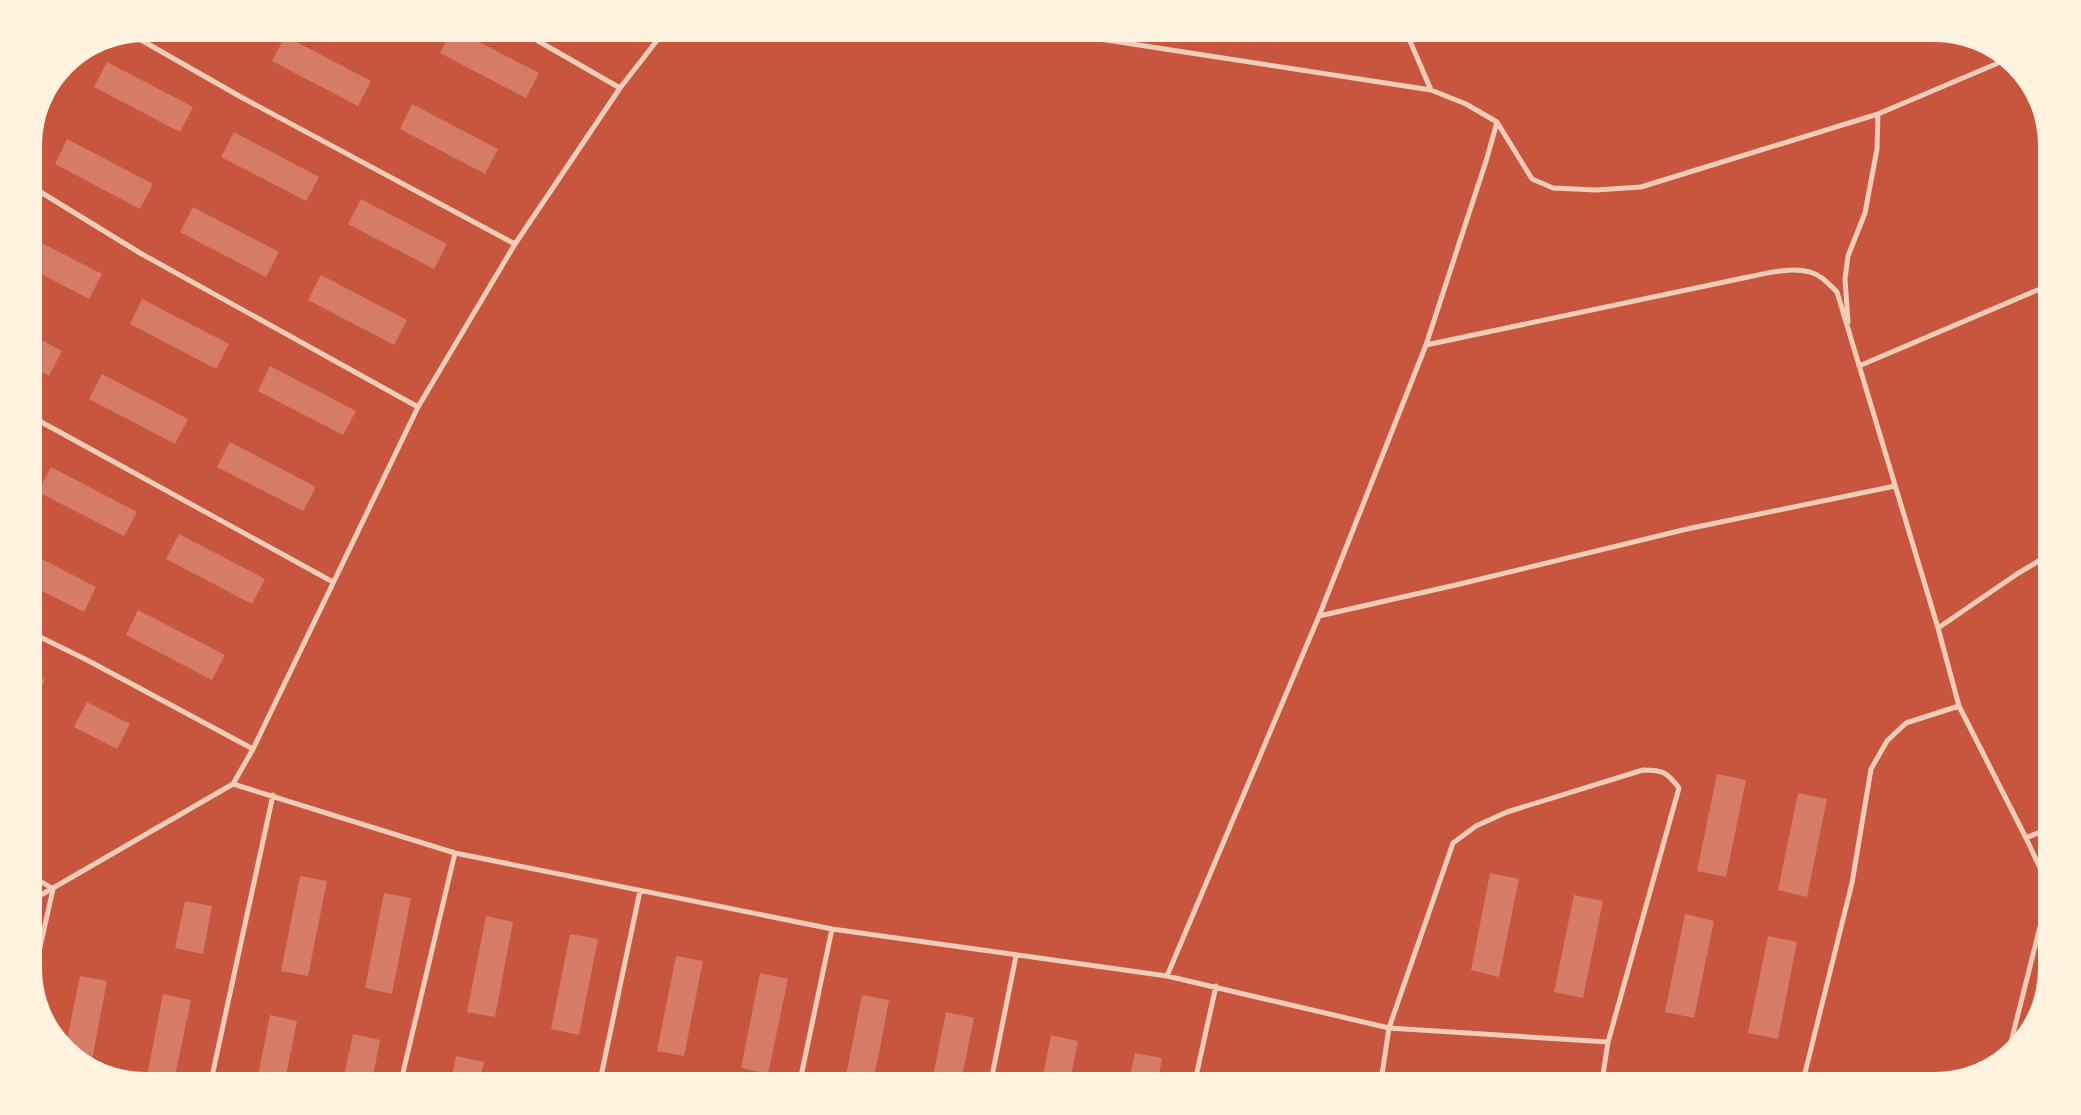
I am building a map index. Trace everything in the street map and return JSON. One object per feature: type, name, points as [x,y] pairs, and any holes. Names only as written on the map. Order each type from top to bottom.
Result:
[{"type":"street","points":[[1122,42],[1431,90],[1466,104],[1497,122],[1532,178],[1554,188],[1596,190],[1641,187],[1878,114],[1997,63]]},
{"type":"street","points":[[1411,42],[1431,90]]},
{"type":"street","points":[[146,43],[241,97],[515,244]]},
{"type":"street","points":[[541,43],[620,88]]},
{"type":"street","points":[[43,894],[233,784],[253,749],[418,407],[515,244],[620,88],[655,43]]},
{"type":"street","points":[[1849,333],[1845,279],[1848,256],[1865,213],[1877,149],[1878,114]]},
{"type":"street","points":[[1168,976],[1319,616],[1426,345],[1497,122]]},
{"type":"street","points":[[43,194],[140,253],[418,407]]},
{"type":"street","points":[[1426,345],[1785,270],[1805,271],[1821,277],[1837,292],[1938,628],[1959,706],[2038,864]]},
{"type":"street","points":[[1859,366],[2038,290]]},
{"type":"street","points":[[43,423],[334,582]]},
{"type":"street","points":[[1319,616],[1687,529],[1895,486]]},
{"type":"street","points":[[1938,628],[2038,561]]},
{"type":"street","points":[[43,638],[253,749]]},
{"type":"street","points":[[1805,1072],[1852,883],[1871,768],[1887,741],[1906,723],[1959,706]]},
{"type":"street","points":[[1382,1072],[1389,1028],[1453,843],[1476,826],[1507,812],[1642,770],[1658,770],[1669,775],[1679,788],[1608,1042],[1603,1072]]},
{"type":"street","points":[[233,784],[455,852],[832,929],[1168,976],[1389,1028],[1608,1042]]},
{"type":"street","points":[[213,1072],[273,795]]},
{"type":"street","points":[[2026,838],[2038,833]]},
{"type":"street","points":[[403,1072],[455,852]]},
{"type":"street","points":[[43,882],[52,888]]},
{"type":"street","points":[[43,931],[52,888]]},
{"type":"street","points":[[602,1072],[640,891]]},
{"type":"street","points":[[802,1072],[832,929]]},
{"type":"street","points":[[2012,1037],[2038,935]]},
{"type":"street","points":[[994,1072],[1016,956]]},
{"type":"street","points":[[1197,1072],[1216,986]]},
{"type":"building","points":[[281,43],[298,43],[371,81],[358,106],[272,61]]},
{"type":"building","points":[[445,43],[481,43],[539,73],[526,98],[440,53]]},
{"type":"building","points":[[107,62],[193,107],[180,132],[94,87]]},
{"type":"building","points":[[412,104],[498,149],[485,174],[400,129]]},
{"type":"building","points":[[234,132],[319,177],[306,201],[221,157]]},
{"type":"building","points":[[67,139],[153,184],[140,209],[55,164]]},
{"type":"building","points":[[361,199],[447,244],[434,269],[348,224]]},
{"type":"building","points":[[193,207],[279,252],[266,277],[180,232]]},
{"type":"building","points":[[43,244],[102,274],[89,299],[43,275]]},
{"type":"building","points":[[321,275],[407,320],[394,345],[308,300]]},
{"type":"building","points":[[142,299],[229,344],[216,369],[130,324]]},
{"type":"building","points":[[43,341],[62,351],[49,376],[43,373]]},
{"type":"building","points":[[270,366],[356,411],[343,435],[258,391]]},
{"type":"building","points":[[102,374],[188,419],[175,444],[89,399]]},
{"type":"building","points":[[230,442],[316,487],[303,511],[217,467]]},
{"type":"building","points":[[51,467],[137,512],[124,536],[43,495],[43,482]]},
{"type":"building","points":[[179,534],[265,579],[252,604],[166,559]]},
{"type":"building","points":[[43,560],[96,587],[84,612],[43,592]]},
{"type":"building","points":[[138,610],[225,655],[212,680],[126,635]]},
{"type":"building","points":[[87,702],[130,724],[117,749],[74,727]]},
{"type":"building","points":[[1717,774],[1746,780],[1726,877],[1697,871]]},
{"type":"building","points":[[1798,793],[1827,799],[1807,897],[1778,890]]},
{"type":"building","points":[[1490,873],[1519,879],[1499,977],[1471,970]]},
{"type":"building","points":[[300,876],[327,881],[308,976],[281,971]]},
{"type":"building","points":[[384,893],[411,898],[392,994],[365,988]]},
{"type":"building","points":[[1574,895],[1603,901],[1583,998],[1554,992]]},
{"type":"building","points":[[185,901],[212,906],[203,954],[175,948]]},
{"type":"building","points":[[1685,914],[1714,921],[1694,1018],[1665,1012]]},
{"type":"building","points":[[486,916],[513,922],[495,1017],[467,1012]]},
{"type":"building","points":[[570,934],[598,939],[579,1035],[551,1029]]},
{"type":"building","points":[[1768,936],[1797,942],[1778,1039],[1748,1033]]},
{"type":"building","points":[[676,956],[703,961],[684,1056],[657,1051]]},
{"type":"building","points":[[760,973],[788,979],[768,1072],[741,1068]]},
{"type":"building","points":[[80,976],[107,981],[92,1058],[68,1036]]},
{"type":"building","points":[[163,994],[191,1000],[176,1072],[148,1072]]},
{"type":"building","points":[[862,995],[889,1000],[875,1072],[847,1072]]},
{"type":"building","points":[[946,1012],[974,1018],[963,1072],[934,1072]]},
{"type":"building","points":[[270,1015],[297,1021],[287,1072],[259,1072]]},
{"type":"building","points":[[353,1034],[380,1040],[374,1072],[345,1072]]},
{"type":"building","points":[[1051,1035],[1078,1041],[1072,1072],[1044,1072]]},
{"type":"building","points":[[1135,1053],[1162,1058],[1160,1072],[1131,1072]]},
{"type":"building","points":[[456,1056],[484,1062],[482,1072],[453,1072]]}]
